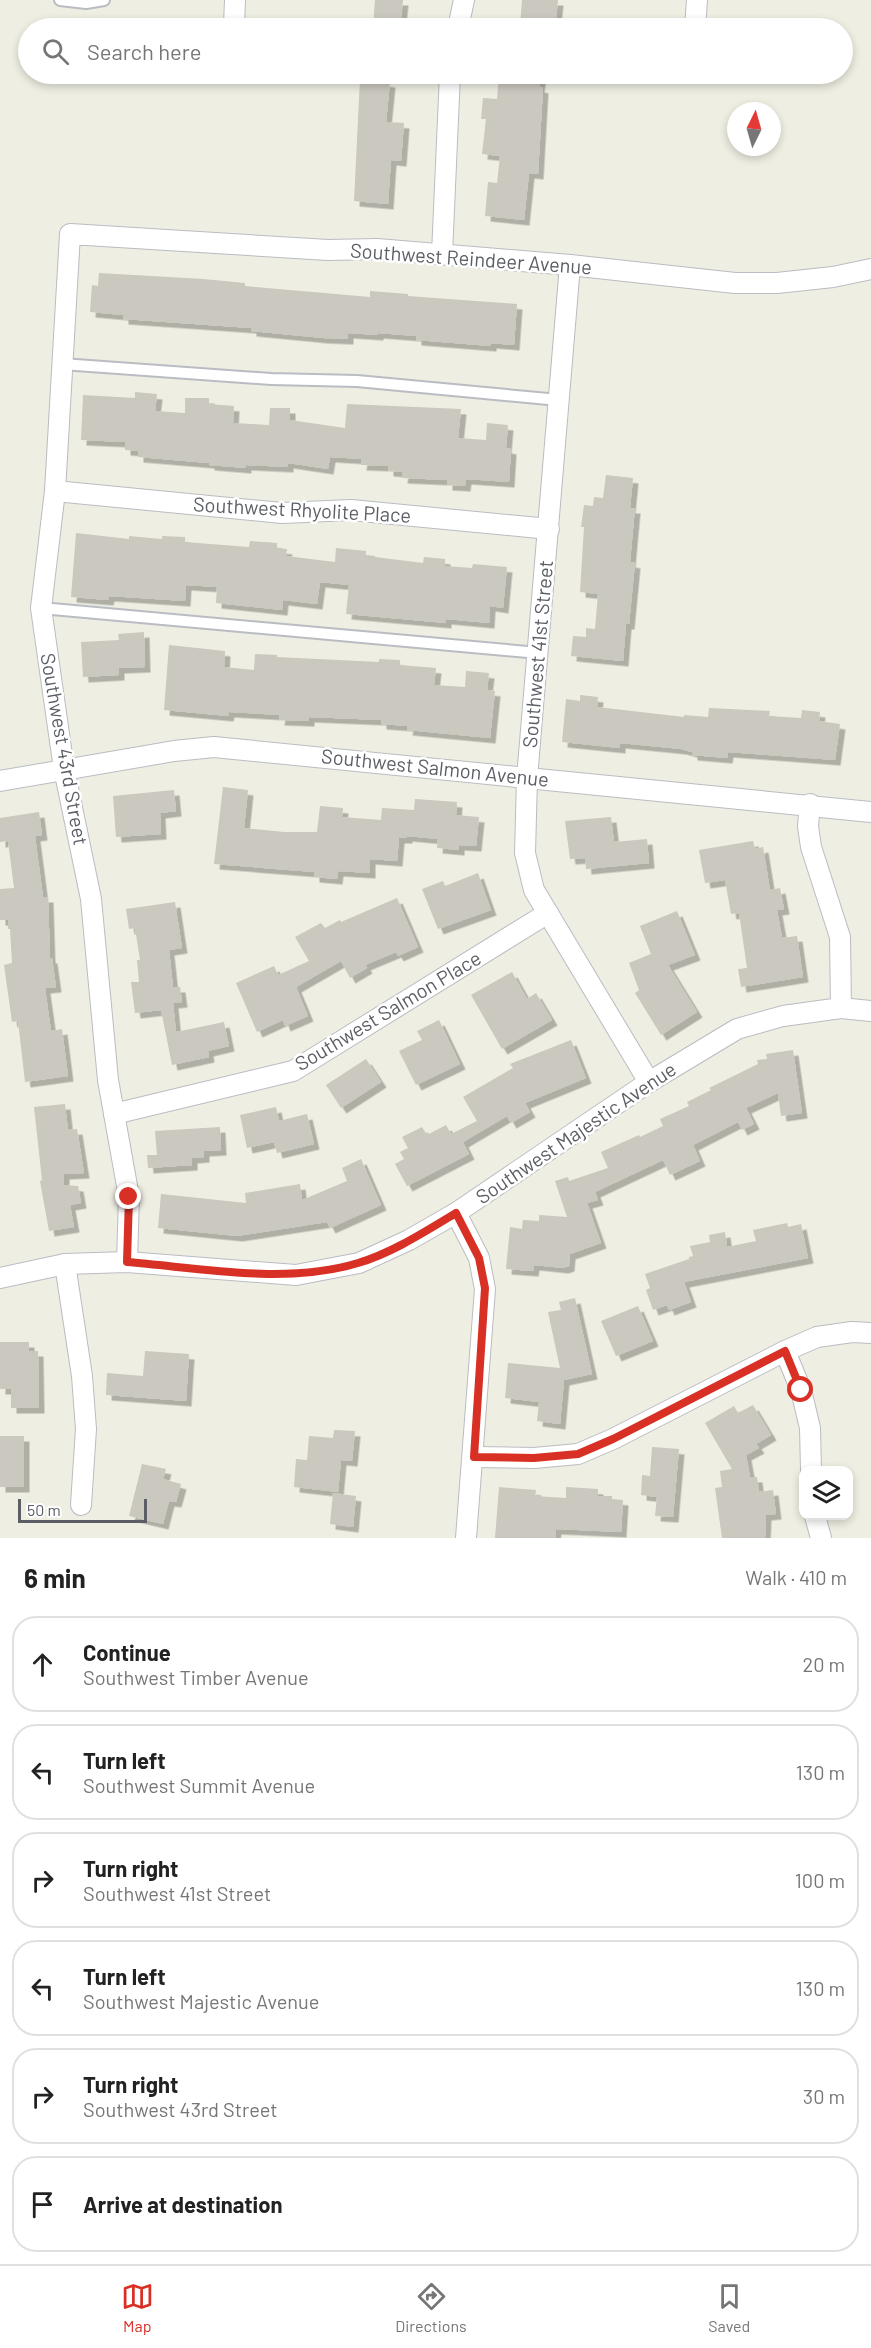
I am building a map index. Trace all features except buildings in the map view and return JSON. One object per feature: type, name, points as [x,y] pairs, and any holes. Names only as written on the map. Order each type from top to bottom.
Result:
[{"type":"street","points":[[234,18],[235,0]]},
{"type":"street","points":[[460,18],[464,0]]},
{"type":"street","points":[[696,18],[697,0]]},
{"type":"street","points":[[442,254],[450,84]]},
{"type":"street","name":"Southwest Reindeer Avenue","points":[[70,234],[328,250],[377,249],[735,282],[777,283],[833,277],[871,269]]},
{"type":"street","name":"Southwest 43rd Street","points":[[70,234],[55,491],[41,608],[64,769],[91,899],[108,1080],[129,1197],[127,1262]]},
{"type":"street","name":"Southwest 41st Street","points":[[570,265],[527,778],[525,853],[534,890],[649,1082]]},
{"type":"street","name":"Southwest Rhyolite Place","points":[[55,491],[282,513],[351,510],[549,529]]},
{"type":"street","name":"Southwest Salmon Avenue","points":[[0,781],[174,751],[214,747],[810,804],[871,812]]},
{"type":"street","points":[[810,804],[808,826],[811,847],[840,937],[841,1008]]},
{"type":"street","name":"Southwest Salmon Place","points":[[114,1114],[293,1071],[548,912]]},
{"type":"street","name":"Southwest Majestic Avenue","points":[[0,1278],[65,1264],[127,1262],[296,1275],[359,1263],[409,1240],[456,1213],[649,1082],[737,1029],[783,1016],[841,1008],[871,1011]]},
{"type":"street","points":[[456,1213],[479,1258],[485,1288],[474,1457],[466,1538]]},
{"type":"street","points":[[65,1264],[82,1376],[86,1429],[81,1505]]},
{"type":"street","points":[[474,1457],[534,1458],[578,1454],[613,1439],[817,1337],[852,1332],[871,1333]]},
{"type":"street","points":[[785,1351],[801,1390],[810,1428],[811,1466]]},
{"type":"street","points":[[816,1520],[821,1538]]},
{"type":"lane","points":[[60,0],[86,3],[104,0]]},
{"type":"lane","points":[[62,364],[271,379],[357,381],[559,400]]},
{"type":"lane","points":[[41,608],[539,654]]},
{"type":"route","points":[[129,1197],[127,1262],[250,1273],[296,1275],[359,1263],[409,1240],[456,1213],[479,1258],[485,1288],[474,1457],[534,1458],[578,1454],[613,1439],[785,1351],[801,1390]]}]
